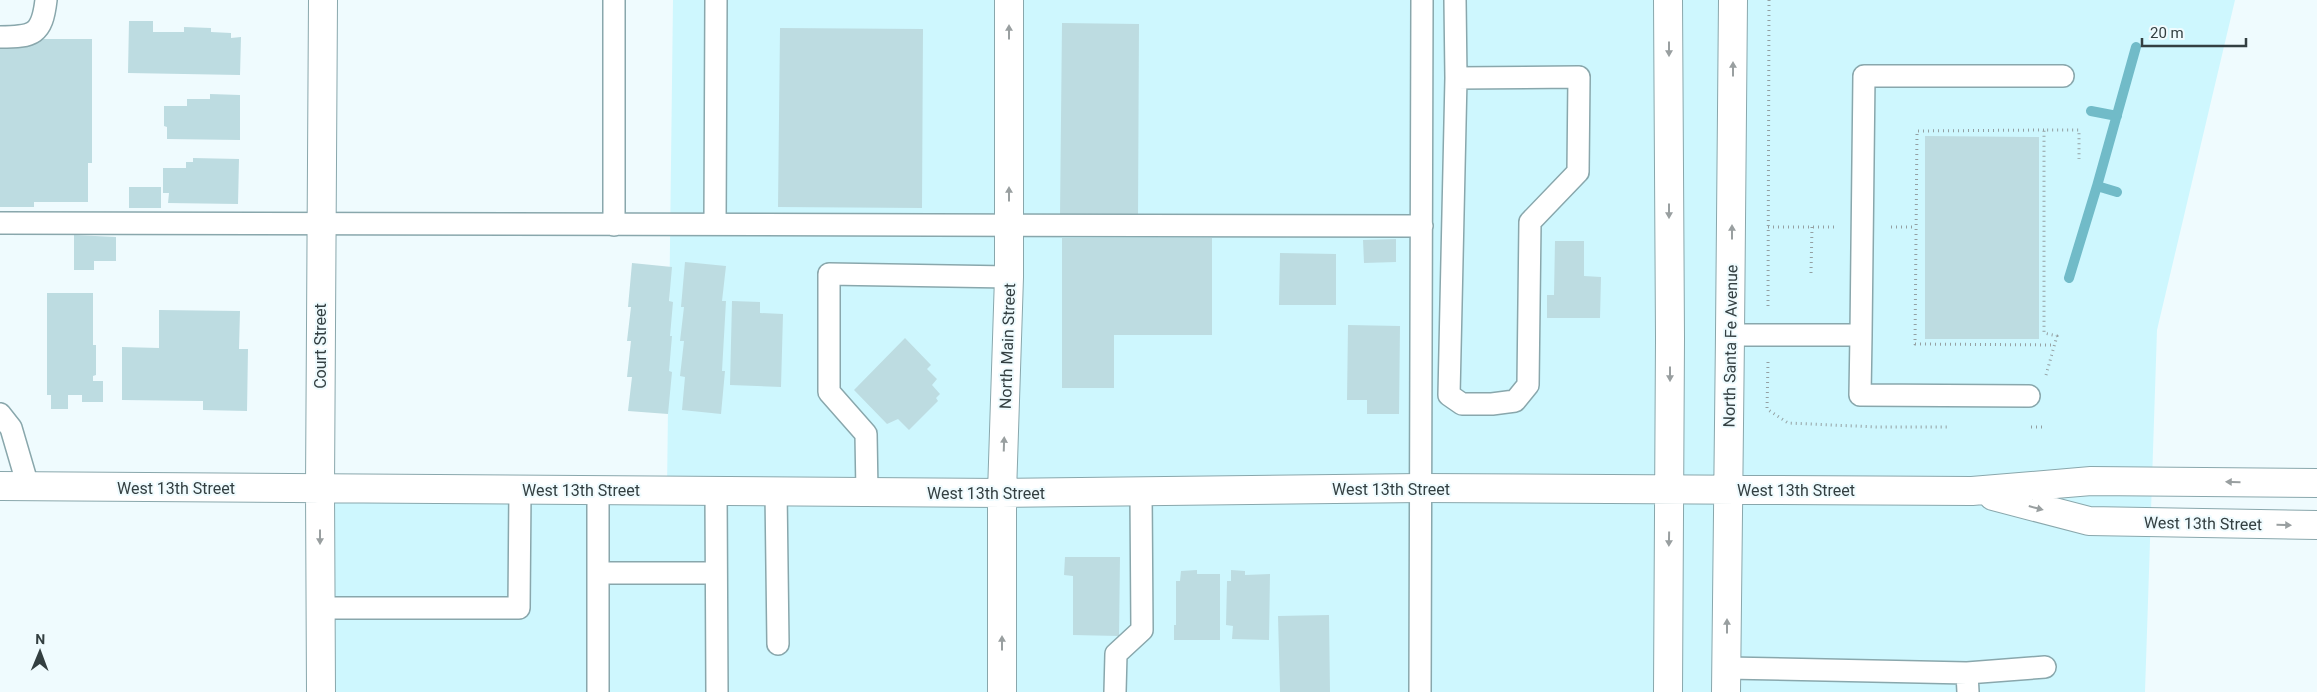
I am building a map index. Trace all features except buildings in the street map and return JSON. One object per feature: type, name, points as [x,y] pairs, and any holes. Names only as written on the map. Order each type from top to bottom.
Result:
[{"type":"main road","name":"Court Street","points":[[321,692],[320,489],[323,0]]},
{"type":"main road","name":"North Main Street","points":[[1002,692],[1002,493],[1010,224],[1009,0]]},
{"type":"main road","points":[[1668,0],[1670,490],[1668,692]]},
{"type":"main road","name":"North Santa Fe Avenue","points":[[1726,680],[1733,0]]},
{"type":"main road","name":"West 13th Street","points":[[0,486],[1002,493],[1421,488],[1972,491],[2091,481],[2317,483]]},
{"type":"main road","name":"West 13th Street","points":[[1972,491],[2089,521],[2317,525]]},
{"type":"lane","points":[[0,37],[26,37],[35,31],[43,20],[46,0]]},
{"type":"lane","points":[[614,0],[614,225]]},
{"type":"lane","points":[[715,224],[716,0]]},
{"type":"lane","points":[[1420,692],[1422,0]]},
{"type":"lane","points":[[1456,0],[1449,395],[1462,404],[1492,404],[1516,401],[1528,385],[1530,222],[1578,172],[1579,78],[1456,78]]},
{"type":"lane","points":[[2029,396],[1860,395],[1864,76],[2063,76]]},
{"type":"lane","points":[[0,223],[1422,226]]},
{"type":"lane","points":[[867,492],[866,434],[830,392],[829,274],[1009,277]]},
{"type":"lane","points":[[1731,335],[1861,335]]},
{"type":"lane","points":[[0,414],[10,428],[28,486]]},
{"type":"lane","points":[[320,608],[519,608],[520,490]]},
{"type":"lane","points":[[598,490],[598,692]]},
{"type":"lane","points":[[716,491],[717,692]]},
{"type":"lane","points":[[776,492],[778,644]]},
{"type":"lane","points":[[1115,692],[1116,654],[1142,630],[1141,492]]},
{"type":"lane","points":[[598,573],[716,573]]},
{"type":"lane","points":[[1726,680],[1967,682],[2045,667]]},
{"type":"path","points":[[1769,0],[1767,409],[1788,423],[1876,427],[1954,427]]},
{"type":"path","points":[[2029,396],[2039,397],[2057,336],[2044,333],[2044,130]]},
{"type":"path","points":[[2055,345],[1915,344],[1917,131],[2079,130],[2079,159]]},
{"type":"path","points":[[1768,226],[1862,228]]},
{"type":"path","points":[[1811,273],[1812,227]]},
{"type":"path","points":[[2023,427],[2043,427]]},
{"type":"shaded area","points":[[673,0],[2235,0],[2157,330],[2145,692],[321,692],[320,489],[667,491]]},
{"type":"waterway","points":[[2117,192],[2097,186],[2136,47]]},
{"type":"waterway","points":[[2091,111],[2117,116]]},
{"type":"waterway","points":[[2069,278],[2097,186]]}]
